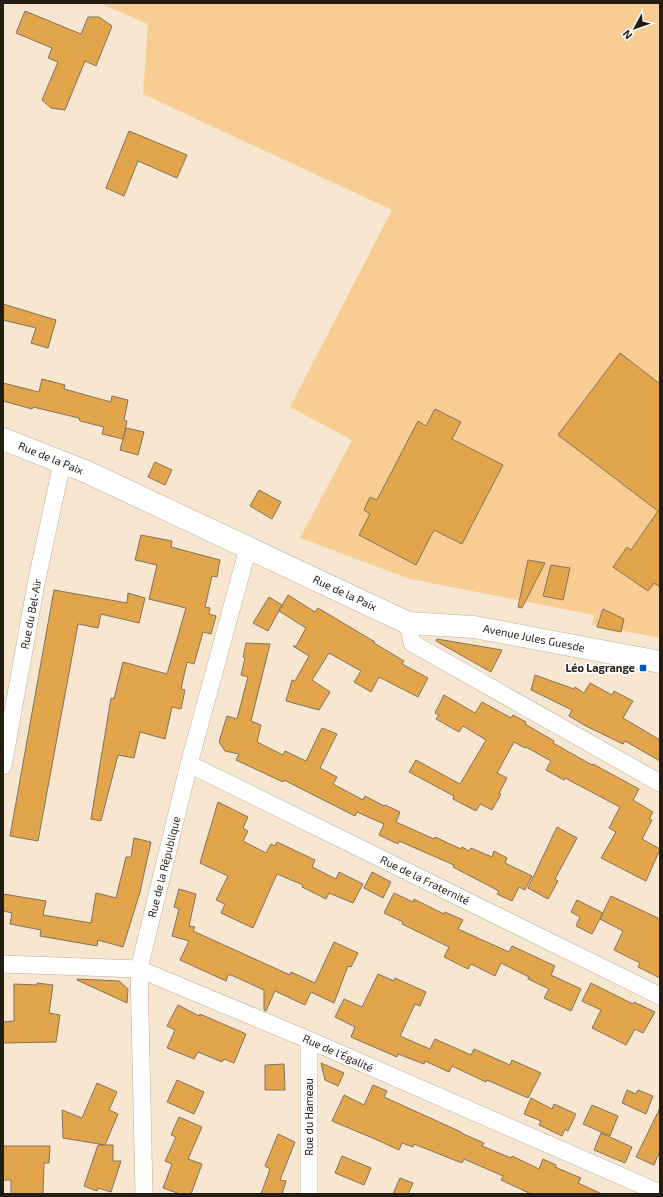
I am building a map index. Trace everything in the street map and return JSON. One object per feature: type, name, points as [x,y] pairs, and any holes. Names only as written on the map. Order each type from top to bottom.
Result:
[{"type":"street","name":"Rue de la Paix","points":[[3,439],[87,472],[408,623]]},
{"type":"street","name":"Rue du Bel-Air","points":[[3,766],[36,584],[62,463]]},
{"type":"street","name":"Rue de la République","points":[[144,1194],[139,969],[189,764],[248,548]]},
{"type":"street","name":"Avenue Jules Guesde","points":[[408,623],[474,627],[660,662]]},
{"type":"street","points":[[408,623],[412,643],[660,783]]},
{"type":"street","name":"Rue de la Fraternité","points":[[189,764],[660,996]]},
{"type":"street","name":"Rue de l'Égalité","points":[[3,964],[139,969],[309,1040],[660,1193]]},
{"type":"street","name":"Rue du Hameau","points":[[309,1040],[309,1194]]},
{"type":"shaded area","points":[[99,3],[660,3],[660,638],[592,625],[594,615],[410,579],[300,538],[352,440],[290,407],[392,210],[143,94],[148,24]]},
{"type":"building","points":[[25,11],[81,34],[88,17],[99,17],[112,26],[96,66],[85,61],[65,110],[51,108],[42,100],[58,62],[48,58],[52,48],[16,33]]},
{"type":"building","points":[[129,131],[187,155],[177,178],[138,161],[124,196],[106,188]]},
{"type":"building","points":[[3,304],[56,320],[48,348],[31,343],[36,328],[3,320]]},
{"type":"building","points":[[620,353],[660,384],[660,587],[654,583],[648,591],[613,567],[627,547],[631,550],[658,511],[558,435]]},
{"type":"building","points":[[42,379],[65,385],[64,389],[111,402],[112,396],[128,400],[124,420],[127,421],[123,439],[102,434],[104,427],[80,421],[79,418],[33,407],[32,409],[3,401],[3,383],[39,392]]},
{"type":"building","points":[[435,409],[461,422],[452,439],[503,465],[462,544],[434,530],[416,565],[359,535],[370,514],[364,510],[370,497],[377,500],[418,421],[426,426]]},
{"type":"building","points":[[126,428],[144,432],[138,455],[120,450]]},
{"type":"building","points":[[155,462],[172,470],[165,485],[148,477]]},
{"type":"building","points":[[259,490],[281,502],[272,519],[250,506]]},
{"type":"building","points":[[141,535],[172,541],[171,547],[220,560],[217,577],[212,576],[205,607],[210,608],[209,614],[216,616],[211,634],[203,632],[194,664],[187,662],[181,689],[185,690],[181,709],[172,707],[165,739],[140,732],[134,758],[118,755],[101,821],[91,819],[111,698],[114,699],[123,662],[167,674],[186,608],[149,599],[157,565],[135,560]]},
{"type":"building","points":[[528,560],[545,563],[522,608],[518,607]]},
{"type":"building","points":[[551,565],[570,568],[563,600],[543,596]]},
{"type":"building","points":[[54,590],[127,603],[128,593],[145,598],[139,623],[101,614],[98,628],[78,624],[38,841],[10,836]]},
{"type":"building","points":[[288,595],[315,612],[318,608],[404,661],[402,664],[428,678],[418,697],[379,677],[371,692],[354,682],[361,671],[329,653],[312,680],[330,692],[319,710],[286,701],[292,680],[295,681],[309,656],[293,646],[296,646],[306,628],[279,611]]},
{"type":"building","points":[[269,597],[282,605],[268,631],[253,623]]},
{"type":"building","points":[[603,609],[624,619],[621,632],[597,627]]},
{"type":"building","points":[[437,639],[502,650],[491,672],[436,641]]},
{"type":"building","points":[[246,643],[270,644],[251,721],[261,725],[257,742],[283,755],[285,751],[306,761],[322,728],[337,734],[320,768],[337,777],[333,784],[363,800],[365,796],[400,812],[396,822],[434,839],[435,837],[469,851],[471,848],[492,857],[494,851],[507,858],[505,863],[532,876],[525,890],[519,887],[512,901],[497,894],[499,891],[453,867],[454,865],[399,841],[398,844],[379,835],[384,824],[357,812],[355,816],[284,780],[283,782],[236,760],[239,754],[225,751],[219,742],[227,716],[237,719],[248,677],[241,675],[245,658],[243,657]]},
{"type":"building","points":[[535,675],[574,689],[575,687],[584,693],[590,683],[612,695],[614,691],[633,701],[623,718],[660,740],[660,761],[625,741],[623,744],[586,726],[569,716],[572,710],[531,690]]},
{"type":"building","points":[[444,695],[475,713],[482,702],[511,718],[513,715],[554,741],[553,743],[639,789],[633,800],[653,812],[649,819],[652,820],[642,839],[660,849],[646,881],[601,858],[616,832],[609,828],[620,807],[565,778],[564,780],[546,770],[551,761],[526,747],[525,748],[514,742],[497,773],[507,778],[499,793],[501,794],[492,810],[480,804],[476,811],[453,799],[454,796],[409,772],[416,760],[460,784],[486,740],[463,726],[459,732],[436,719],[439,715],[435,713]]},
{"type":"building","points":[[218,802],[248,817],[243,828],[248,831],[243,841],[266,853],[271,844],[275,846],[277,842],[315,860],[312,867],[336,879],[339,872],[363,884],[353,903],[329,893],[326,899],[302,887],[303,885],[277,874],[253,928],[221,913],[225,904],[216,900],[228,876],[200,863]]},
{"type":"building","points":[[557,827],[577,838],[555,879],[558,881],[548,899],[528,888]]},
{"type":"building","points":[[134,838],[151,842],[140,892],[123,947],[98,940],[97,946],[40,936],[41,930],[10,924],[12,913],[3,911],[3,894],[46,901],[43,915],[91,923],[96,893],[116,898],[126,857],[131,857]]},
{"type":"building","points":[[372,872],[391,882],[383,898],[364,888]]},
{"type":"building","points":[[179,889],[196,894],[189,926],[195,927],[193,931],[290,975],[291,972],[315,983],[334,942],[358,953],[351,967],[348,966],[334,1003],[311,992],[305,1005],[275,991],[266,1011],[264,1010],[264,990],[231,975],[228,975],[226,981],[180,960],[189,941],[172,936],[179,909],[174,907]]},
{"type":"building","points":[[394,893],[413,902],[414,899],[444,914],[445,912],[463,920],[458,929],[509,952],[512,946],[555,966],[551,975],[581,989],[571,1011],[544,998],[549,989],[528,979],[529,977],[501,963],[495,976],[471,964],[468,969],[444,957],[449,947],[402,924],[403,922],[384,913]]},
{"type":"building","points":[[611,896],[660,919],[660,978],[638,967],[640,963],[614,950],[623,931],[600,919]]},
{"type":"building","points":[[577,900],[603,913],[592,934],[576,926],[580,917],[571,912]]},
{"type":"building","points":[[378,974],[394,981],[395,978],[426,992],[420,1006],[415,1004],[400,1036],[430,1049],[435,1039],[471,1055],[474,1049],[510,1065],[512,1060],[541,1073],[528,1098],[487,1080],[486,1082],[452,1066],[449,1072],[425,1061],[424,1064],[398,1054],[397,1057],[351,1037],[355,1027],[335,1017],[344,999],[362,1007]]},
{"type":"building","points":[[77,980],[119,981],[128,989],[127,1003]]},
{"type":"building","points":[[37,983],[53,985],[49,1013],[60,1015],[56,1042],[3,1043],[3,1022],[14,1021],[14,984],[37,985]]},
{"type":"building","points":[[591,983],[633,1004],[634,1002],[655,1012],[643,1033],[635,1029],[626,1045],[592,1028],[601,1010],[582,1001]]},
{"type":"building","points":[[178,1005],[199,1016],[200,1014],[246,1034],[234,1063],[224,1059],[222,1062],[198,1052],[194,1059],[167,1048],[175,1030],[167,1026]]},
{"type":"building","points":[[321,1063],[344,1073],[338,1086],[325,1080]]},
{"type":"building","points":[[284,1064],[285,1090],[265,1090],[265,1065]]},
{"type":"building","points":[[177,1080],[204,1092],[194,1114],[167,1102]]},
{"type":"building","points":[[97,1083],[117,1092],[109,1110],[118,1114],[105,1145],[63,1138],[62,1110],[82,1118]]},
{"type":"building","points":[[373,1085],[387,1091],[384,1097],[484,1143],[482,1146],[511,1158],[512,1156],[539,1169],[543,1159],[556,1165],[555,1167],[581,1178],[578,1183],[602,1194],[531,1194],[501,1180],[503,1176],[464,1159],[462,1163],[414,1144],[413,1147],[402,1143],[399,1150],[332,1121],[344,1095],[364,1105]]},
{"type":"building","points":[[627,1090],[636,1094],[638,1090],[653,1096],[646,1114],[622,1103]]},
{"type":"building","points":[[531,1098],[552,1109],[554,1104],[576,1114],[568,1131],[565,1129],[562,1136],[539,1125],[541,1121],[524,1114]]},
{"type":"building","points":[[592,1105],[618,1116],[610,1136],[583,1124]]},
{"type":"building","points":[[660,1108],[660,1151],[654,1165],[636,1157]]},
{"type":"building","points":[[179,1117],[202,1127],[188,1159],[202,1164],[191,1194],[180,1194],[163,1188],[172,1164],[165,1161],[176,1137],[171,1135]]},
{"type":"building","points":[[601,1133],[632,1147],[625,1163],[594,1150]]},
{"type":"building","points":[[278,1134],[295,1142],[280,1180],[286,1181],[282,1194],[261,1194],[270,1169],[265,1166]]},
{"type":"building","points":[[98,1145],[113,1145],[113,1161],[121,1161],[111,1192],[98,1188],[97,1191],[84,1186]]},
{"type":"building","points":[[3,1146],[50,1146],[49,1163],[44,1163],[43,1194],[11,1194],[11,1180],[3,1180]]},
{"type":"building","points":[[342,1156],[371,1168],[364,1185],[335,1173]]},
{"type":"building","points":[[400,1178],[413,1183],[408,1194],[393,1194]]},
{"type":"place","name":"Léo Lagrange","points":[[643,668]]}]
